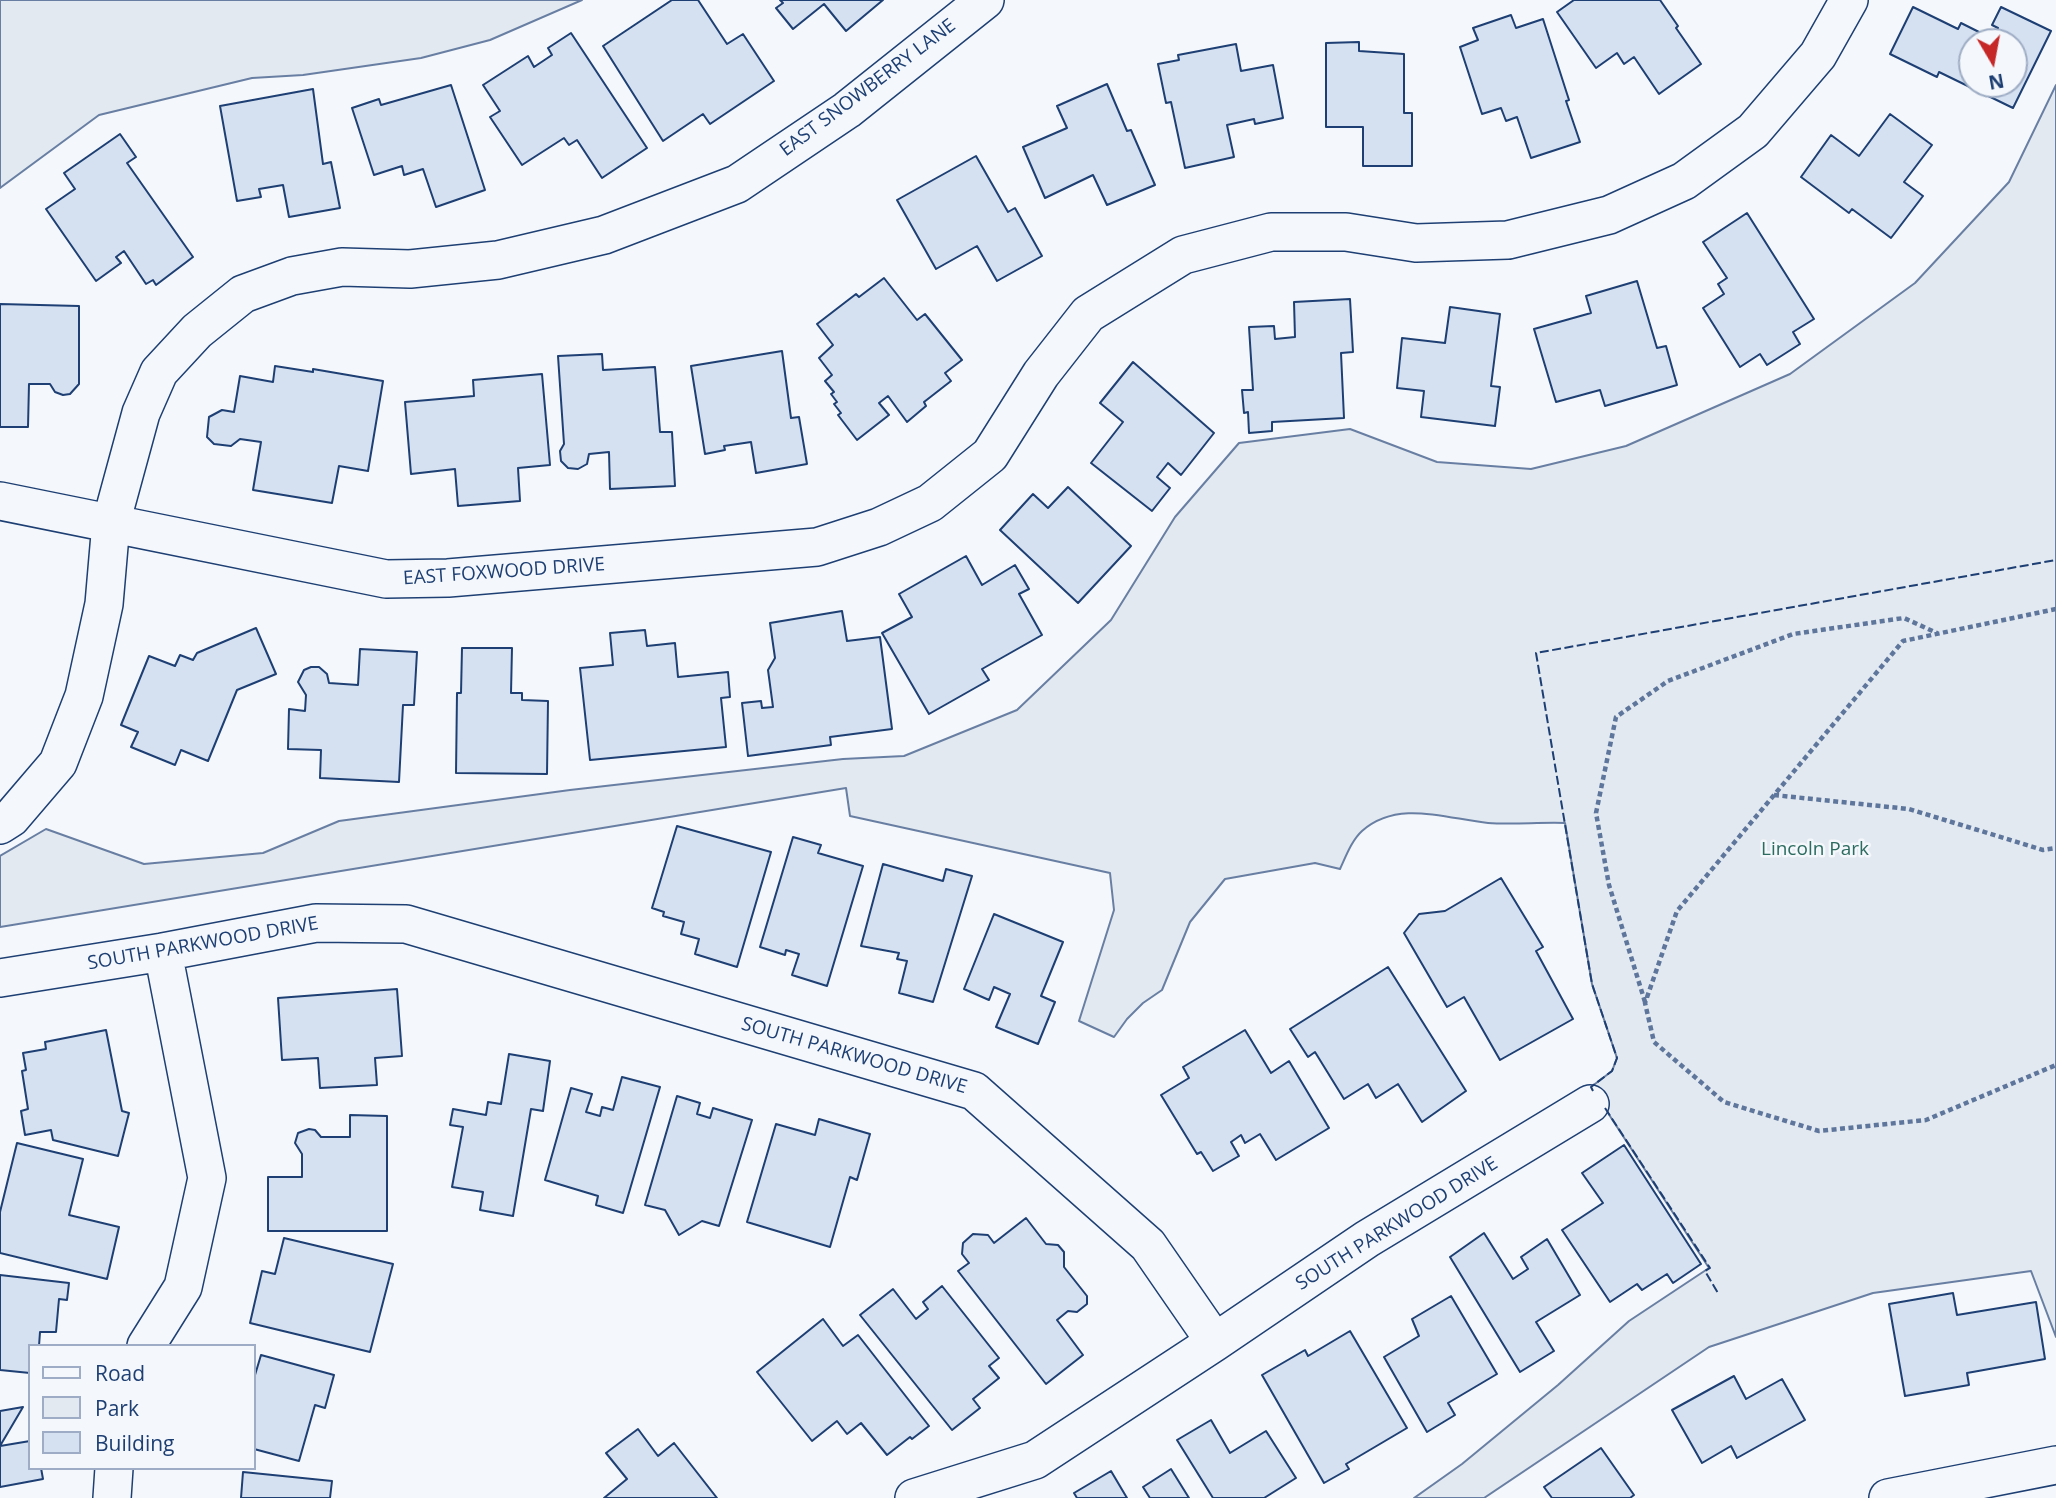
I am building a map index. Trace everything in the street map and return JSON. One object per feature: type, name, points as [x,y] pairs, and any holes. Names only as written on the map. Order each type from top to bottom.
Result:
[{"type":"street","name":"EAST SNOWBERRY LANE","points":[[0,825],[11,818],[58,763],[84,696],[104,604],[111,523],[141,413],[159,372],[197,331],[243,294],[292,275],[342,267],[410,269],[498,260],[604,235],[737,184],[847,110],[985,0]]},
{"type":"street","name":"EAST FOXWOOD DRIVE","points":[[0,501],[386,579],[448,578],[817,547],[879,527],[930,503],[990,455],[1041,374],[1088,314],[1183,254],[1271,232],[1346,232],[1416,243],[1508,240],[1609,215],[1684,181],[1753,131],[1818,55],[1849,0]]},
{"type":"street","name":"SOUTH PARKWOOD DRIVE","points":[[0,978],[163,952],[316,923],[406,924],[974,1091],[1148,1245],[1215,1342],[1367,1239],[1590,1104]]},
{"type":"street","points":[[147,1344],[183,1287],[207,1178],[163,952]]},
{"type":"street","points":[[914,1498],[1035,1460],[1215,1342]]},
{"type":"street","points":[[1888,1498],[2056,1465]]},
{"type":"street","points":[[112,1498],[114,1470]]},
{"type":"path","points":[[1645,1003],[1677,911],[1903,641],[2056,609]]},
{"type":"path","points":[[1937,633],[1904,618],[1793,634],[1668,681],[1616,716],[1596,813],[1609,885],[1654,1042],[1724,1102],[1819,1131],[1926,1120],[2056,1065]]},
{"type":"path","points":[[1774,795],[1909,809],[2043,850],[2056,848]]},
{"type":"green space","points":[[0,0],[582,0],[490,40],[421,58],[303,75],[252,78],[99,115],[0,188]]},
{"type":"green space","name":"Lincoln Park","points":[[2056,85],[2056,1337],[2031,1271],[1873,1293],[1709,1347],[1484,1498],[1414,1498],[1462,1464],[1558,1385],[1629,1321],[1709,1268],[1591,1087],[1612,1071],[1617,1058],[1592,984],[1565,823],[1488,823],[1407,813],[1376,821],[1362,831],[1340,869],[1315,863],[1225,879],[1190,922],[1162,990],[1143,1003],[1114,1037],[1079,1021],[1114,910],[1110,873],[850,816],[846,788],[0,927],[0,856],[46,829],[144,864],[263,853],[339,821],[570,790],[843,759],[904,756],[1017,710],[1111,620],[1175,517],[1239,443],[1350,429],[1437,462],[1531,469],[1626,446],[1790,374],[1915,283],[2009,182]]},
{"type":"building","points":[[672,0],[698,0],[727,44],[743,34],[774,81],[710,124],[703,114],[663,141],[603,46]]},
{"type":"building","points":[[780,0],[883,0],[846,31],[824,4],[793,29],[776,8],[783,3]]},
{"type":"building","points":[[1574,0],[1660,0],[1701,64],[1659,94],[1634,57],[1624,64],[1617,53],[1596,68],[1557,12]]},
{"type":"building","points":[[1913,7],[1958,29],[1958,81],[1939,72],[1937,77],[1890,54]]},
{"type":"building","points":[[2001,7],[2051,31],[2028,78],[2028,28],[1998,28],[1992,25]]},
{"type":"building","points":[[1511,15],[1516,28],[1543,19],[1580,142],[1531,158],[1517,117],[1506,121],[1501,108],[1482,114],[1460,47],[1478,40],[1473,28]]},
{"type":"building","points":[[1961,23],[1971,28],[1958,28]]},
{"type":"building","points":[[571,33],[647,148],[602,178],[577,140],[569,145],[564,138],[522,165],[490,117],[500,111],[483,85],[528,56],[534,67],[552,55],[548,48]]},
{"type":"building","points":[[1359,42],[1359,51],[1404,54],[1404,113],[1412,113],[1412,166],[1363,166],[1363,127],[1326,127],[1326,43]]},
{"type":"building","points":[[1236,44],[1241,71],[1273,65],[1283,118],[1255,124],[1254,119],[1227,125],[1234,157],[1185,168],[1171,102],[1166,103],[1158,64],[1179,60],[1178,55]]},
{"type":"building","points":[[1107,84],[1127,131],[1131,130],[1155,185],[1107,205],[1093,175],[1045,198],[1023,147],[1067,128],[1057,106]]},
{"type":"building","points":[[451,85],[485,190],[436,207],[423,169],[404,175],[402,166],[374,175],[352,108],[379,99],[381,105]]},
{"type":"building","points":[[313,89],[323,164],[331,162],[340,208],[289,217],[283,185],[259,189],[261,197],[237,201],[220,106]]},
{"type":"building","points":[[1992,98],[2018,98],[2013,108]]},
{"type":"building","points":[[1890,114],[1932,145],[1904,182],[1923,196],[1891,238],[1852,209],[1849,213],[1801,177],[1831,135],[1859,156]]},
{"type":"building","points":[[120,134],[136,157],[127,163],[193,257],[156,285],[153,280],[146,284],[124,251],[116,257],[121,263],[96,281],[46,209],[75,189],[64,173]]},
{"type":"building","points":[[976,156],[1008,212],[1015,208],[1042,256],[997,281],[977,246],[936,269],[897,200]]},
{"type":"building","points":[[1747,213],[1814,319],[1793,332],[1800,344],[1767,365],[1760,354],[1740,367],[1703,308],[1724,294],[1718,284],[1727,278],[1703,242]]},
{"type":"building","points":[[884,278],[917,320],[925,314],[962,360],[945,373],[951,381],[924,402],[926,406],[907,422],[888,396],[879,403],[889,415],[857,440],[838,415],[841,413],[831,394],[834,392],[825,381],[832,375],[819,358],[833,345],[817,324],[856,294],[859,297]]},
{"type":"building","points":[[1637,281],[1657,348],[1666,346],[1677,385],[1605,406],[1600,390],[1556,402],[1534,329],[1591,313],[1586,296]]},
{"type":"building","points":[[1350,299],[1353,352],[1341,353],[1344,418],[1272,422],[1272,431],[1249,433],[1248,412],[1244,413],[1242,390],[1253,390],[1249,327],[1274,326],[1275,339],[1295,337],[1294,302]]},
{"type":"building","points":[[0,304],[79,306],[79,384],[70,394],[63,395],[55,392],[50,384],[29,384],[28,427],[0,427]]},
{"type":"building","points":[[1450,307],[1500,314],[1491,386],[1500,387],[1495,426],[1421,417],[1424,391],[1397,388],[1402,338],[1445,343]]},
{"type":"building","points":[[782,351],[791,418],[799,417],[807,464],[756,473],[751,442],[724,446],[725,450],[705,454],[691,366]]},
{"type":"building","points":[[602,354],[603,370],[655,367],[660,432],[672,432],[675,486],[610,489],[609,452],[589,454],[587,464],[578,469],[568,468],[561,461],[560,451],[564,444],[558,356]]},
{"type":"building","points":[[1133,362],[1214,433],[1181,475],[1168,463],[1157,477],[1170,488],[1152,511],[1091,463],[1123,422],[1100,403]]},
{"type":"building","points":[[275,366],[313,372],[313,369],[383,381],[368,471],[339,466],[332,503],[253,490],[261,442],[240,439],[231,446],[214,444],[207,437],[209,417],[222,410],[234,412],[240,376],[273,382]]},
{"type":"building","points":[[542,374],[550,465],[518,468],[520,501],[458,506],[455,469],[411,474],[405,402],[474,396],[473,380]]},
{"type":"building","points":[[1068,487],[1131,546],[1078,603],[1000,530],[1033,494],[1048,508]]},
{"type":"building","points":[[966,556],[982,585],[1015,565],[1029,589],[1019,594],[1042,635],[982,669],[989,680],[929,714],[882,633],[912,617],[899,594]]},
{"type":"building","points":[[842,611],[847,641],[880,637],[892,729],[830,737],[831,745],[748,756],[742,703],[761,701],[762,708],[773,707],[768,670],[775,658],[770,623]]},
{"type":"building","points":[[256,628],[276,674],[237,690],[208,761],[181,750],[175,765],[131,747],[138,732],[121,725],[149,656],[175,666],[180,655],[193,660],[197,653]]},
{"type":"building","points":[[645,630],[647,646],[675,643],[678,677],[728,672],[730,697],[721,698],[726,747],[590,760],[580,668],[613,665],[610,633]]},
{"type":"building","points":[[462,648],[512,648],[511,693],[522,693],[522,700],[548,701],[547,774],[456,773],[457,693],[461,693]]},
{"type":"building","points":[[360,649],[417,652],[414,705],[403,705],[399,782],[320,778],[321,750],[288,749],[289,709],[305,711],[306,695],[298,682],[304,670],[319,667],[327,674],[329,683],[358,685]]},
{"type":"building","points":[[677,826],[771,852],[737,967],[695,954],[699,939],[681,934],[684,922],[663,916],[664,912],[652,908]]},
{"type":"building","points":[[793,837],[821,845],[818,853],[863,866],[827,986],[792,975],[799,954],[786,950],[785,955],[760,947]]},
{"type":"building","points":[[883,864],[943,881],[946,869],[972,876],[933,1002],[899,993],[907,961],[897,959],[899,953],[861,946]]},
{"type":"building","points":[[1501,878],[1543,947],[1536,951],[1573,1019],[1500,1060],[1464,997],[1447,1007],[1404,933],[1419,914],[1445,911]]},
{"type":"building","points":[[994,914],[1063,942],[1041,996],[1055,1002],[1038,1044],[996,1027],[1010,994],[994,987],[989,1000],[964,989]]},
{"type":"building","points":[[1388,967],[1466,1091],[1422,1122],[1398,1084],[1376,1098],[1368,1084],[1344,1099],[1315,1052],[1308,1057],[1290,1029]]},
{"type":"building","points":[[397,989],[402,1056],[375,1058],[377,1085],[320,1088],[318,1058],[282,1060],[278,998]]},
{"type":"building","points":[[106,1030],[122,1111],[129,1113],[118,1156],[53,1140],[51,1130],[25,1135],[21,1111],[28,1109],[22,1071],[26,1070],[23,1053],[46,1049],[45,1042]]},
{"type":"building","points":[[1245,1030],[1271,1073],[1289,1061],[1329,1128],[1276,1160],[1260,1134],[1245,1143],[1241,1135],[1231,1142],[1239,1156],[1213,1171],[1201,1152],[1197,1154],[1161,1095],[1189,1078],[1183,1067]]},
{"type":"building","points":[[509,1054],[550,1061],[543,1111],[531,1109],[513,1216],[480,1210],[483,1192],[452,1187],[463,1127],[450,1125],[453,1109],[486,1115],[488,1102],[501,1104]]},
{"type":"building","points":[[622,1077],[660,1087],[623,1213],[596,1205],[598,1196],[545,1180],[571,1088],[592,1094],[586,1112],[600,1116],[602,1107],[613,1110]]},
{"type":"building","points":[[677,1096],[700,1103],[697,1114],[710,1118],[713,1108],[752,1120],[719,1226],[702,1221],[679,1235],[665,1210],[645,1205]]},
{"type":"building","points":[[350,1115],[387,1116],[387,1231],[268,1231],[268,1177],[302,1177],[302,1154],[295,1143],[298,1133],[309,1129],[315,1130],[321,1137],[350,1137]]},
{"type":"building","points":[[819,1119],[870,1134],[857,1180],[850,1177],[830,1247],[747,1222],[776,1124],[815,1135]]},
{"type":"building","points":[[17,1143],[83,1159],[69,1215],[119,1227],[107,1279],[0,1253],[0,1212]]},
{"type":"building","points":[[1624,1145],[1701,1264],[1673,1283],[1667,1274],[1642,1290],[1637,1284],[1610,1302],[1562,1230],[1603,1203],[1582,1173]]},
{"type":"building","points":[[1026,1218],[1046,1244],[1058,1245],[1064,1252],[1064,1267],[1087,1296],[1087,1304],[1077,1312],[1068,1311],[1057,1320],[1083,1355],[1046,1384],[958,1271],[969,1263],[962,1254],[963,1243],[973,1234],[988,1235],[994,1243]]},
{"type":"building","points":[[1484,1233],[1513,1279],[1528,1269],[1521,1257],[1547,1239],[1580,1295],[1536,1322],[1554,1351],[1520,1372],[1450,1257]]},
{"type":"building","points":[[284,1238],[393,1264],[370,1352],[250,1323],[262,1271],[275,1274]]},
{"type":"building","points":[[0,1275],[69,1283],[67,1300],[59,1299],[56,1332],[40,1332],[39,1344],[28,1344],[28,1373],[0,1370]]},
{"type":"building","points":[[942,1286],[999,1358],[989,1366],[999,1378],[973,1399],[980,1408],[952,1430],[860,1315],[893,1289],[916,1319],[928,1309],[923,1302]]},
{"type":"building","points":[[1953,1293],[1957,1315],[2036,1302],[2045,1359],[1967,1373],[1969,1385],[1905,1396],[1889,1304]]},
{"type":"building","points":[[1451,1296],[1497,1374],[1448,1403],[1455,1415],[1427,1432],[1384,1357],[1419,1336],[1412,1319]]},
{"type":"building","points":[[823,1319],[843,1346],[858,1335],[929,1426],[887,1455],[861,1423],[847,1434],[837,1421],[812,1441],[757,1372]]},
{"type":"building","points":[[1350,1331],[1407,1428],[1346,1464],[1349,1469],[1324,1483],[1262,1375],[1305,1350],[1308,1356]]},
{"type":"building","points":[[261,1355],[334,1375],[325,1408],[315,1405],[299,1461],[256,1450],[256,1372]]},
{"type":"building","points":[[1734,1376],[1746,1399],[1782,1379],[1805,1420],[1737,1458],[1731,1446],[1702,1463],[1672,1410]]},
{"type":"building","points":[[23,1407],[0,1446],[0,1411]]},
{"type":"building","points":[[1211,1420],[1230,1453],[1266,1431],[1296,1478],[1264,1498],[1213,1498],[1177,1440]]},
{"type":"building","points":[[638,1429],[658,1456],[674,1443],[717,1498],[604,1498],[627,1479],[606,1453]]},
{"type":"building","points":[[28,1441],[28,1470],[41,1470],[43,1479],[0,1487],[0,1446]]},
{"type":"building","points":[[1601,1448],[1634,1495],[1630,1498],[1552,1498],[1544,1487]]},
{"type":"building","points":[[1171,1469],[1189,1498],[1150,1498],[1143,1487]]},
{"type":"building","points":[[1111,1471],[1127,1498],[1077,1498],[1074,1493]]},
{"type":"building","points":[[243,1472],[332,1481],[330,1498],[241,1498]]},
{"type":"fence","points":[[1593,1091],[1591,1087],[1612,1071],[1617,1058],[1592,984],[1536,653],[2056,560]]},
{"type":"fence","points":[[1605,1108],[1710,1268],[1705,1271],[1718,1293]]}]
